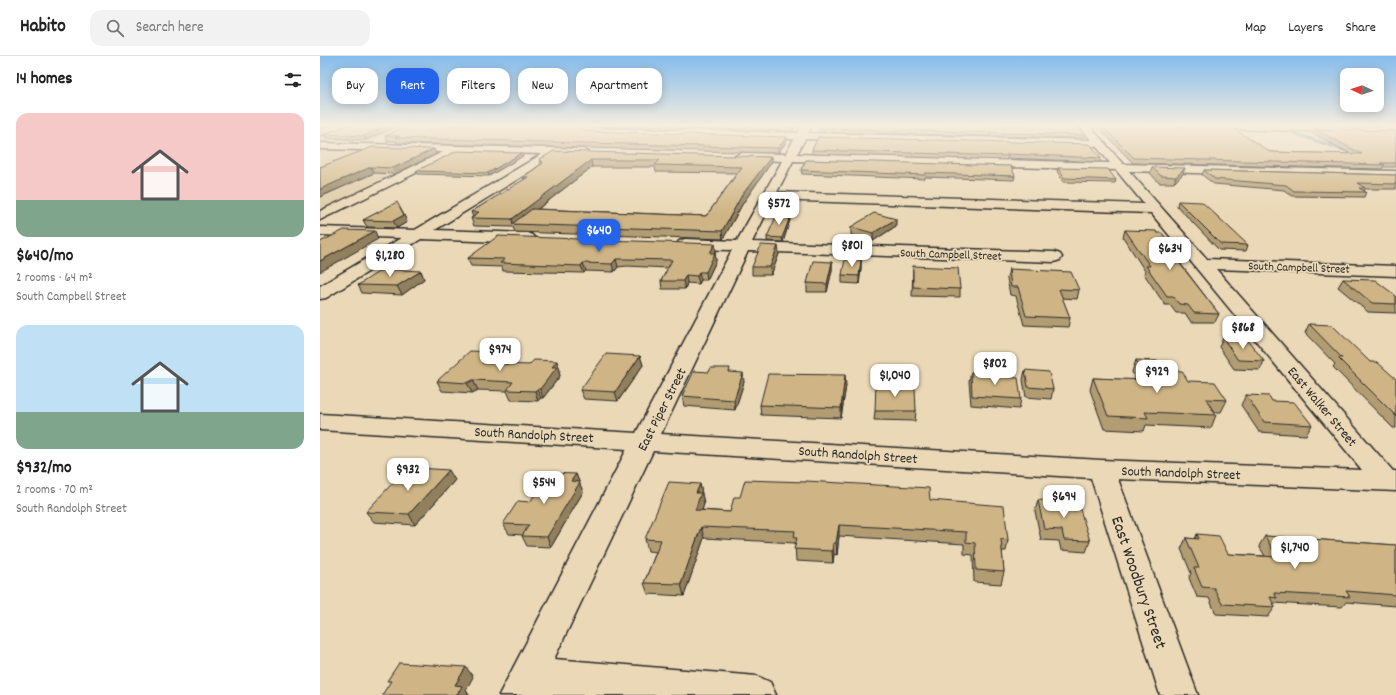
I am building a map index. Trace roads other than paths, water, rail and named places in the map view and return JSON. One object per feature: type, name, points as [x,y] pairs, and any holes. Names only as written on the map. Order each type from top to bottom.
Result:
[{"type":"street","points":[[320,216],[447,155]]},
{"type":"street","points":[[320,294],[549,155]]},
{"type":"street","name":"East Piper Street","points":[[523,685],[742,246],[791,155]]},
{"type":"street","name":"East Walker Street","points":[[1110,155],[1202,264],[1391,481]]},
{"type":"street","points":[[726,156],[1396,174]]},
{"type":"street","points":[[768,196],[1156,209]]},
{"type":"street","points":[[320,231],[545,239]]},
{"type":"street","name":"South Campbell Street","points":[[671,244],[1054,258]]},
{"type":"street","name":"South Campbell Street","points":[[1202,264],[1396,271]]},
{"type":"street","name":"South Randolph Street","points":[[320,422],[1101,469],[1391,481]]},
{"type":"street","name":"East Woodbury Street","points":[[1101,469],[1179,695]]},
{"type":"street","points":[[523,685],[757,695]]}]
